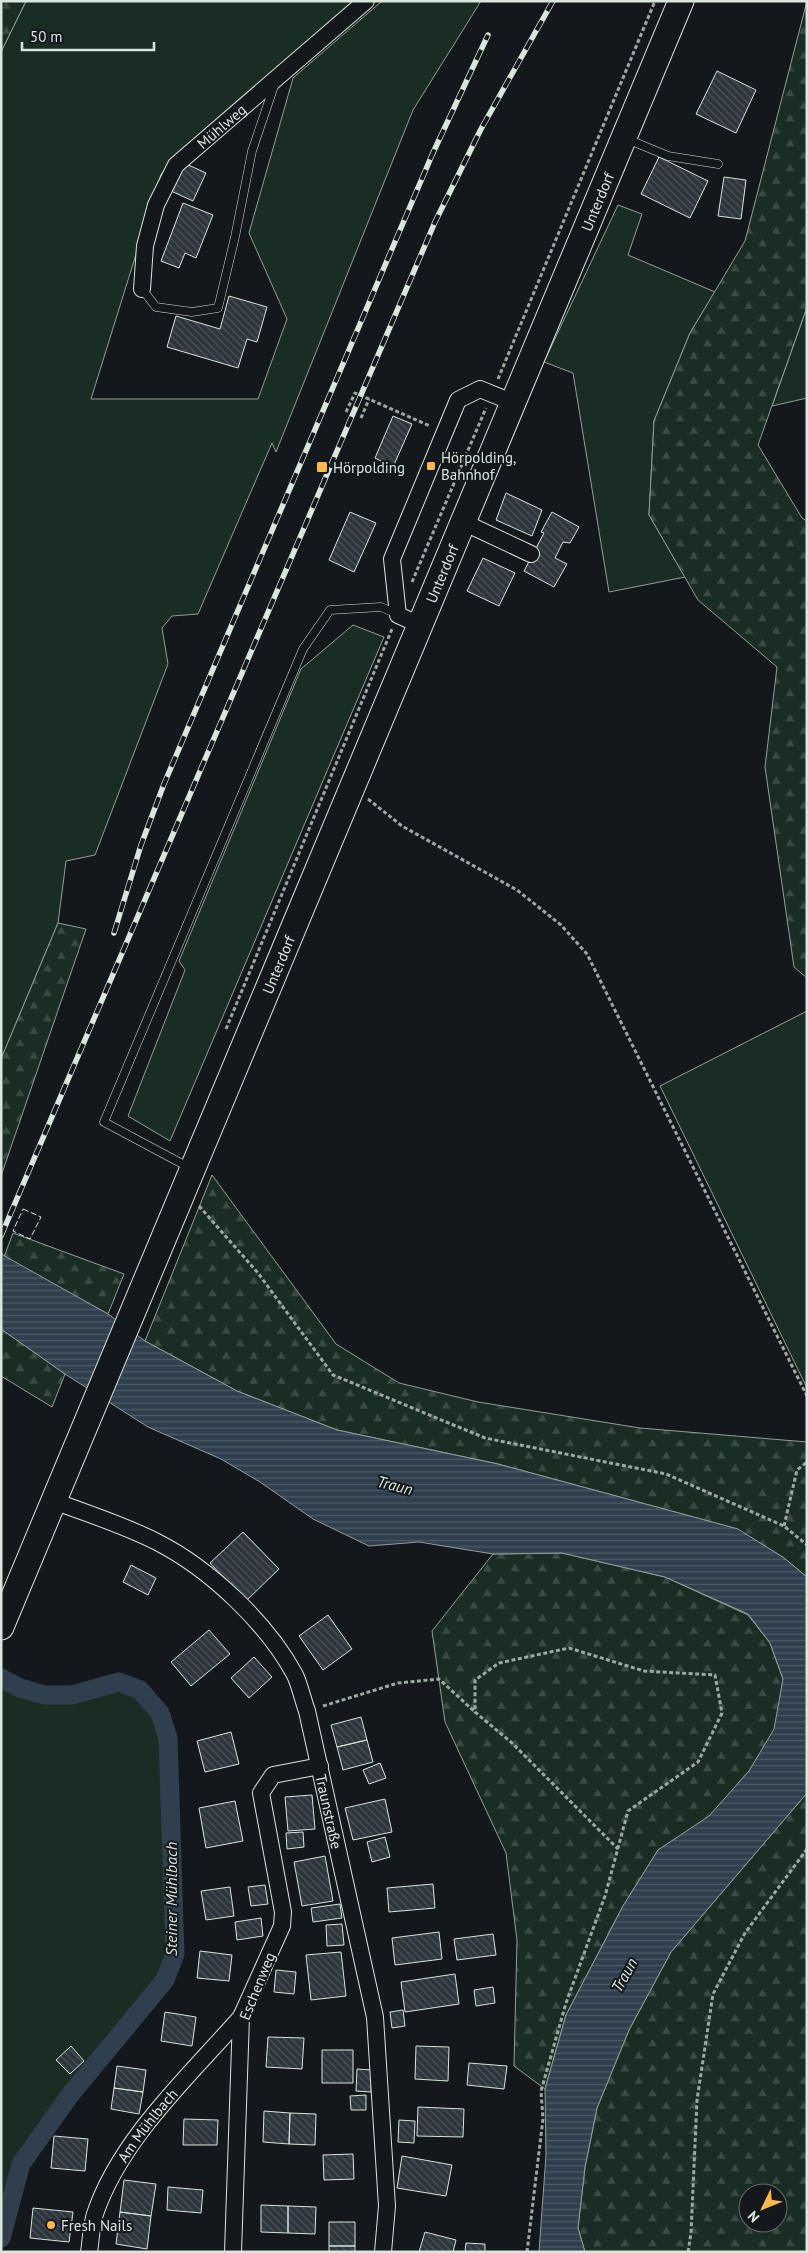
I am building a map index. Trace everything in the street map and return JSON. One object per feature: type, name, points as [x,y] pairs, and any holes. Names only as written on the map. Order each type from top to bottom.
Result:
[{"type":"main road","name":"Unterdorf","points":[[1,1627],[351,788],[409,620],[465,523],[503,398],[625,138],[682,1]]},
{"type":"street","name":"Mühlweg","points":[[142,289],[144,246],[156,205],[176,165],[366,1]]},
{"type":"street","name":"Unterdorf","points":[[409,620],[392,559],[458,400],[480,389],[503,398]]},
{"type":"street","points":[[465,523],[531,554]]},
{"type":"street","name":"Traunstraße","points":[[54,1501],[157,1542],[201,1570],[236,1600],[270,1636],[296,1677],[307,1711],[320,1766],[375,2017],[387,2206],[384,2252]]},
{"type":"street","name":"Eschenweg","points":[[233,2252],[241,2017],[282,1926],[282,1912],[261,1792],[273,1775],[320,1766]]},
{"type":"street","name":"Am Mühlbach","points":[[89,2252],[95,2215],[110,2181],[138,2134],[241,2017]]},
{"type":"lane","points":[[142,289],[156,307],[192,312],[218,308],[252,152],[277,79]]},
{"type":"lane","points":[[625,138],[668,156],[718,164]]},
{"type":"lane","points":[[188,1179],[104,1122],[303,649],[330,610],[382,606],[409,620]]},
{"type":"path","points":[[225,1031],[409,620],[503,398],[656,1]]},
{"type":"path","points":[[346,412],[355,393],[445,432]]},
{"type":"path","points":[[362,418],[369,400]]},
{"type":"path","points":[[351,788],[402,826],[525,896],[561,925],[587,954],[807,1396]]},
{"type":"path","points":[[188,1179],[333,1375],[484,1438],[666,1474],[784,1526],[807,1545]]},
{"type":"path","points":[[784,1526],[797,1470],[807,1462]]},
{"type":"path","points":[[476,1712],[475,1680],[499,1662],[569,1648],[644,1671],[714,1675],[722,1712],[698,1762],[628,1811],[605,1896],[566,2004],[541,2091],[542,2119],[527,2252]]},
{"type":"path","points":[[307,1711],[398,1682],[439,1679],[512,1743],[618,1849]]},
{"type":"path","points":[[688,2252],[691,2234],[697,2100],[713,1994],[745,1933],[807,1848]]},
{"type":"green space","points":[[1,1],[26,1],[1,52]]},
{"type":"green space","points":[[26,1],[359,1],[161,174],[91,399],[258,399],[287,319],[249,233],[293,78],[382,1],[481,1],[413,110],[276,452],[272,443],[198,614],[172,616],[162,628],[168,664],[95,855],[66,861],[58,923],[1,1059],[1,52]]},
{"type":"green space","points":[[807,1],[807,307],[758,445],[802,518],[807,521],[807,978],[794,967],[765,767],[777,667],[698,600],[649,515],[654,421],[690,333],[745,241]]},
{"type":"green space","points":[[618,205],[642,214],[628,255],[715,292],[690,333],[654,421],[649,515],[685,577],[609,592],[573,373],[544,362]]},
{"type":"green space","points":[[807,307],[807,398],[772,406]]},
{"type":"green space","points":[[353,625],[384,637],[170,1141],[128,1116],[185,970],[179,961],[301,669]]},
{"type":"green space","points":[[58,923],[86,929],[1,1176],[1,1059]]},
{"type":"green space","points":[[807,1011],[807,1388],[660,1086]]},
{"type":"green space","points":[[212,1175],[336,1344],[399,1383],[478,1402],[640,1428],[807,1442],[807,1577],[784,1558],[737,1529],[498,1464],[337,1430],[237,1391],[145,1341]]},
{"type":"green space","points":[[13,1233],[124,1274],[108,1314],[4,1257]]},
{"type":"green space","points":[[1,1329],[65,1374],[52,1407],[1,1376]]},
{"type":"green space","points":[[562,1553],[665,1577],[748,1615],[770,1643],[783,1679],[775,1729],[749,1771],[709,1817],[658,1850],[623,1906],[566,2015],[545,2089],[514,2066],[517,1940],[506,1853],[445,1722],[432,1631],[493,1554]]},
{"type":"green space","points":[[1,1673],[19,1682],[62,1692],[109,1679],[135,1682],[170,1714],[178,1959],[34,2153],[22,2178],[1,2241]]},
{"type":"green space","points":[[807,1793],[807,2252],[585,2252],[578,2228],[585,2167],[597,2108],[629,2030],[671,1952]]},
{"type":"water","name":"Traun","points":[[1,1254],[108,1314],[145,1341],[237,1391],[337,1430],[498,1464],[738,1529],[784,1558],[807,1577],[807,1793],[671,1952],[629,2030],[597,2108],[585,2167],[578,2228],[585,2252],[539,2252],[546,2155],[545,2089],[566,2015],[623,1906],[658,1850],[709,1816],[749,1771],[774,1729],[783,1679],[770,1643],[748,1614],[665,1577],[562,1553],[493,1554],[419,1542],[369,1546],[313,1519],[260,1482],[221,1459],[148,1427],[65,1374],[1,1329]]},
{"type":"building","points":[[717,71],[756,90],[736,133],[696,114]]},
{"type":"building","points":[[659,157],[708,181],[690,218],[641,194]]},
{"type":"building","points":[[184,163],[206,173],[193,201],[171,191]]},
{"type":"building","points":[[724,177],[746,180],[741,219],[718,216]]},
{"type":"building","points":[[183,203],[213,215],[196,258],[185,253],[179,268],[161,261]]},
{"type":"building","points":[[229,296],[267,307],[257,342],[247,339],[238,368],[167,347],[176,316],[220,329]]},
{"type":"building","name":"Hörpolding","points":[[393,416],[412,424],[393,467],[375,458]]},
{"type":"building","points":[[506,493],[542,510],[532,536],[496,520]]},
{"type":"building","points":[[350,512],[376,523],[354,572],[329,560]]},
{"type":"building","points":[[552,512],[579,527],[570,543],[563,542],[555,558],[567,564],[554,587],[524,571],[544,533],[541,532]]},
{"type":"building","points":[[483,558],[515,573],[499,606],[467,591]]},
{"type":"building","points":[[243,1532],[279,1569],[246,1601],[210,1563]]},
{"type":"building","points":[[131,1565],[156,1578],[148,1595],[123,1582]]},
{"type":"building","points":[[328,1615],[352,1649],[323,1670],[299,1636]]},
{"type":"building","points":[[209,1630],[230,1654],[191,1686],[171,1662]]},
{"type":"building","points":[[254,1657],[272,1677],[249,1698],[231,1678]]},
{"type":"building","points":[[361,1717],[367,1740],[337,1747],[331,1725]]},
{"type":"building","points":[[231,1732],[239,1764],[205,1772],[197,1741]]},
{"type":"building","points":[[367,1740],[373,1762],[343,1770],[337,1747]]},
{"type":"building","points":[[380,1763],[386,1778],[369,1784],[363,1770]]},
{"type":"building","points":[[312,1795],[315,1829],[288,1831],[285,1797]]},
{"type":"building","points":[[385,1799],[392,1832],[353,1840],[345,1808]]},
{"type":"building","points":[[235,1801],[243,1841],[206,1848],[199,1808]]},
{"type":"building","points":[[303,1832],[304,1847],[287,1849],[286,1833]]},
{"type":"building","points":[[385,1837],[390,1857],[372,1862],[367,1842]]},
{"type":"building","points":[[325,1856],[333,1901],[302,1906],[294,1862]]},
{"type":"building","points":[[433,1884],[435,1908],[389,1912],[387,1888]]},
{"type":"building","points":[[265,1885],[268,1904],[251,1906],[248,1887]]},
{"type":"building","points":[[230,1887],[234,1916],[206,1920],[201,1891]]},
{"type":"building","points":[[340,1904],[342,1918],[313,1922],[311,1908]]},
{"type":"building","points":[[261,1918],[263,1936],[237,1940],[235,1922]]},
{"type":"building","points":[[342,1924],[344,1945],[327,1946],[326,1925]]},
{"type":"building","points":[[439,1932],[442,1959],[395,1965],[392,1938]]},
{"type":"building","points":[[493,1934],[496,1955],[457,1960],[454,1939]]},
{"type":"building","points":[[200,1951],[232,1955],[229,1981],[197,1978]]},
{"type":"building","points":[[341,1952],[346,1996],[311,2000],[306,1955]]},
{"type":"building","points":[[276,1970],[296,1972],[294,1994],[274,1992]]},
{"type":"building","points":[[455,1974],[459,2004],[405,2012],[401,1982]]},
{"type":"building","points":[[493,1987],[495,2003],[476,2006],[474,1990]]},
{"type":"building","points":[[403,2010],[405,2026],[392,2028],[390,2012]]},
{"type":"building","points":[[165,2012],[196,2017],[192,2046],[161,2041]]},
{"type":"building","points":[[268,2037],[304,2038],[302,2069],[266,2067]]},
{"type":"building","points":[[71,2046],[84,2061],[70,2074],[56,2060]]},
{"type":"building","points":[[416,2046],[449,2047],[448,2081],[415,2079]]},
{"type":"building","points":[[322,2050],[353,2050],[353,2083],[322,2083]]},
{"type":"building","points":[[469,2063],[507,2066],[504,2089],[467,2085]]},
{"type":"building","points":[[117,2066],[146,2070],[143,2092],[114,2088]]},
{"type":"building","points":[[357,2069],[372,2070],[371,2092],[356,2091]]},
{"type":"building","points":[[114,2088],[143,2092],[139,2114],[111,2109]]},
{"type":"building","points":[[366,2095],[366,2110],[351,2110],[350,2096]]},
{"type":"building","points":[[418,2107],[464,2109],[463,2137],[417,2136]]},
{"type":"building","points":[[264,2111],[290,2113],[289,2144],[263,2142]]},
{"type":"building","points":[[290,2113],[316,2114],[315,2145],[289,2144]]},
{"type":"building","points":[[184,2119],[218,2120],[217,2145],[183,2145]]},
{"type":"building","points":[[399,2120],[415,2121],[414,2143],[398,2142]]},
{"type":"building","points":[[54,2136],[88,2139],[85,2171],[51,2168]]},
{"type":"building","points":[[353,2154],[354,2179],[324,2180],[323,2155]]},
{"type":"building","points":[[402,2156],[452,2165],[446,2196],[397,2188]]},
{"type":"building","points":[[124,2180],[156,2184],[151,2216],[120,2212]]},
{"type":"building","points":[[168,2187],[203,2190],[201,2213],[167,2210]]},
{"type":"building","points":[[261,2205],[288,2206],[288,2233],[261,2232]]},
{"type":"building","points":[[288,2206],[316,2207],[315,2234],[288,2233]]},
{"type":"building","name":"Fresh Nails","points":[[33,2208],[73,2212],[69,2242],[30,2238]]},
{"type":"building","points":[[120,2212],[151,2216],[147,2249],[116,2244]]},
{"type":"building","points":[[329,2222],[355,2222],[355,2246],[329,2246]]},
{"type":"building","points":[[425,2232],[456,2240],[453,2252],[419,2252]]},
{"type":"building","points":[[466,2243],[485,2244],[485,2252],[465,2252]]},
{"type":"building","points":[[329,2246],[355,2246],[355,2252],[329,2252]]},
{"type":"waterway","name":"Steiner Mühlbach","points":[[1,1678],[20,1688],[45,1695],[72,1695],[119,1682],[140,1690],[160,1713],[168,1738],[175,1954],[165,1980],[70,2095],[21,2164],[1,2238]]},
{"type":"railway","points":[[1,1236],[435,222],[481,129],[553,1]]},
{"type":"railway","points":[[114,933],[141,845],[164,784],[432,155],[488,35]]},
{"type":"fence","points":[[23,1209],[41,1217],[30,1239],[13,1231],[23,1209]]},
{"type":"place","name":"Hörpolding, Bahnhof","points":[[431,466]]},
{"type":"place","name":"Hörpolding","points":[[322,467]]},
{"type":"place","name":"Fresh Nails","points":[[51,2225]]}]
